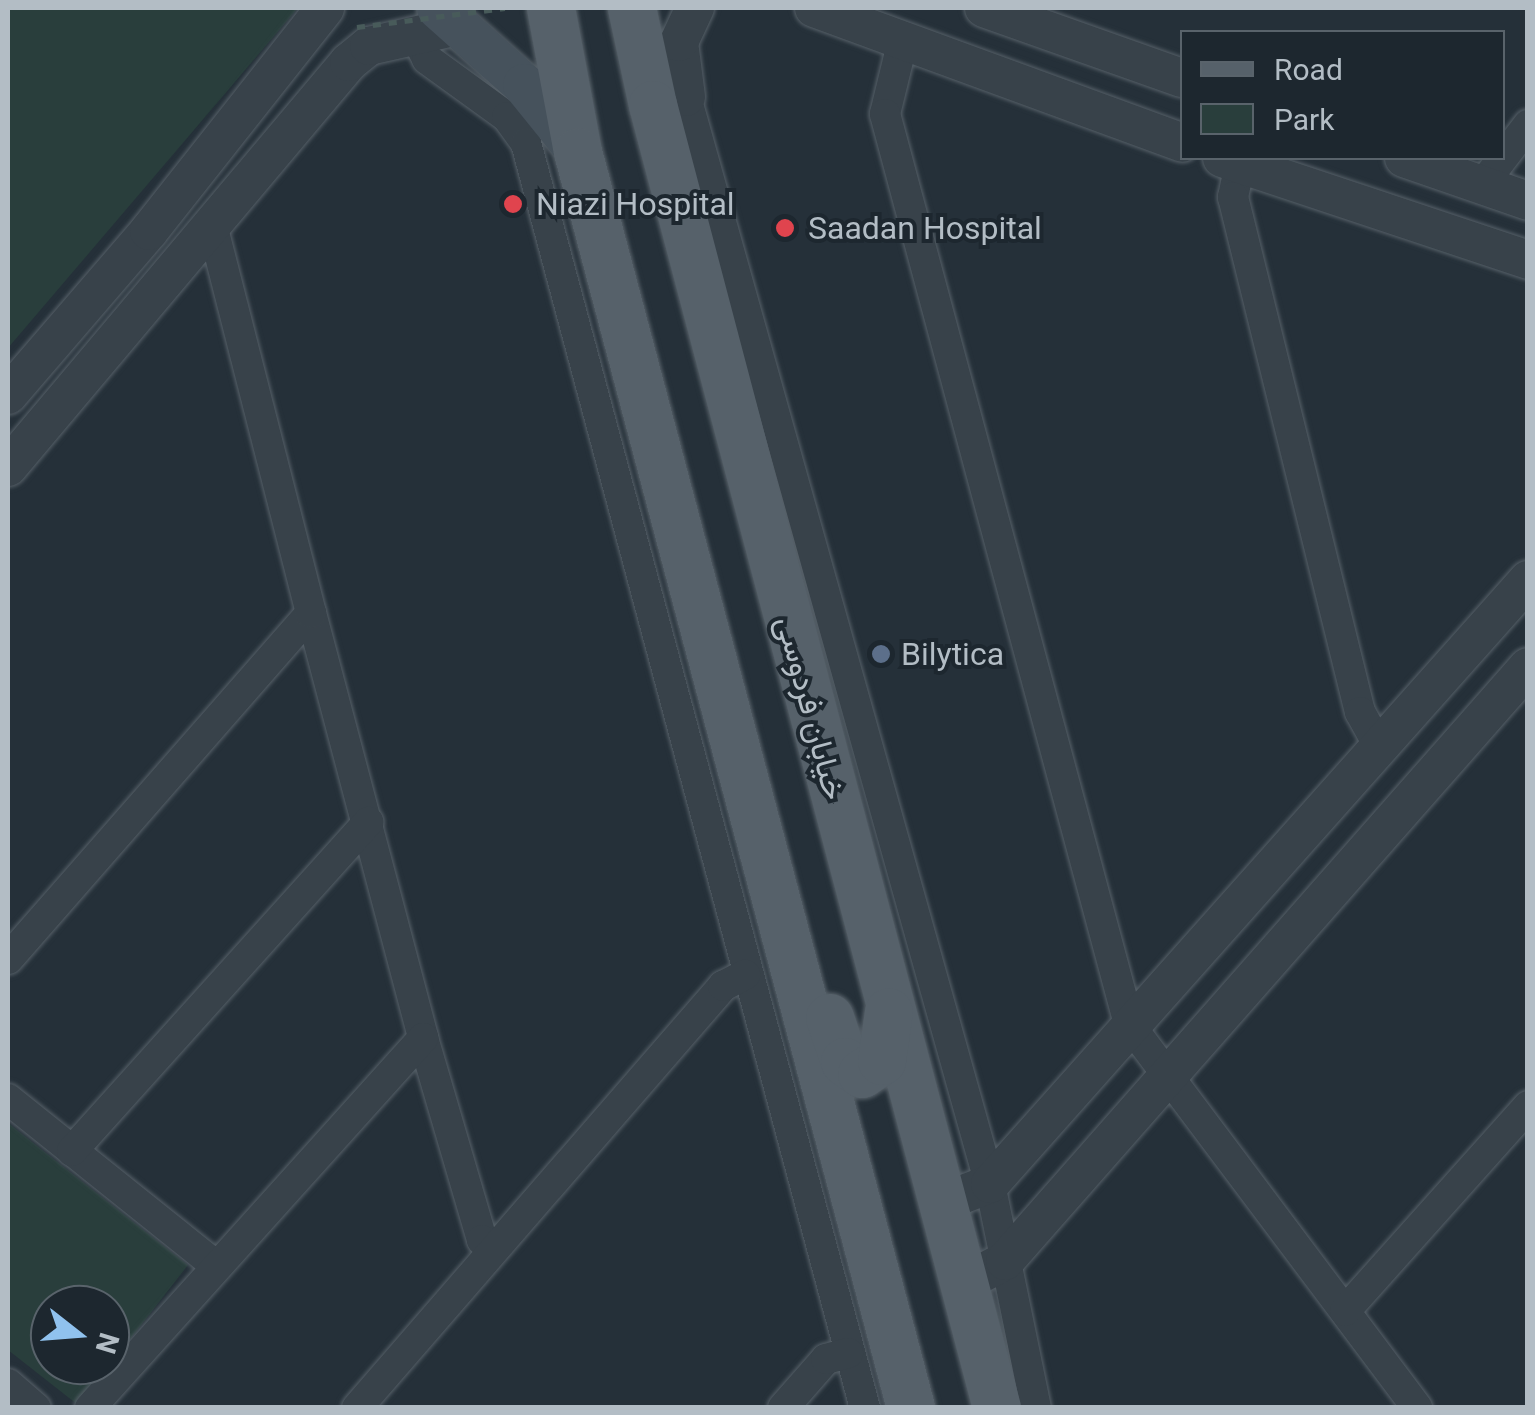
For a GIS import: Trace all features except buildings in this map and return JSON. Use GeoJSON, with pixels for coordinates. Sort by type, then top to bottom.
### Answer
{"type":"FeatureCollection","features":[{"type":"Feature","properties":{"kind":"main road"},"geometry":{"type":"LineString","coordinates":[[551,8],[578,152],[911,1408]]}},
{"type":"Feature","properties":{"kind":"main road","name":"خیابان فردوسی"},"geometry":{"type":"LineString","coordinates":[[632,8],[669,101],[890,1008],[943,1202],[985,1271],[997,1408]]}},
{"type":"Feature","properties":{"kind":"main road"},"geometry":{"type":"LineString","coordinates":[[437,23],[524,85],[578,152]]}},
{"type":"Feature","properties":{"kind":"main road"},"geometry":{"type":"LineString","coordinates":[[791,956],[815,975],[854,1071],[878,1069],[890,1008]]}},
{"type":"Feature","properties":{"kind":"street"},"geometry":{"type":"LineString","coordinates":[[8,395],[150,231],[325,8]]}},
{"type":"Feature","properties":{"kind":"street"},"geometry":{"type":"LineString","coordinates":[[695,8],[679,42],[669,101],[990,1184],[985,1271],[1036,1408]]}},
{"type":"Feature","properties":{"kind":"street"},"geometry":{"type":"LineString","coordinates":[[814,8],[1180,142]]}},
{"type":"Feature","properties":{"kind":"street"},"geometry":{"type":"LineString","coordinates":[[984,8],[1180,77]]}},
{"type":"Feature","properties":{"kind":"street"},"geometry":{"type":"LineString","coordinates":[[8,467],[213,228],[348,62],[369,46],[437,23]]}},
{"type":"Feature","properties":{"kind":"street"},"geometry":{"type":"LineString","coordinates":[[437,23],[427,58],[507,117],[526,143],[865,1408]]}},
{"type":"Feature","properties":{"kind":"street"},"geometry":{"type":"LineString","coordinates":[[902,40],[885,114],[1129,1024],[1171,1074],[1417,1408]]}},
{"type":"Feature","properties":{"kind":"street"},"geometry":{"type":"LineString","coordinates":[[1505,156],[1528,125]]}},
{"type":"Feature","properties":{"kind":"street"},"geometry":{"type":"LineString","coordinates":[[1410,160],[1528,202]]}},
{"type":"Feature","properties":{"kind":"street"},"geometry":{"type":"LineString","coordinates":[[1482,186],[1502,160]]}},
{"type":"Feature","properties":{"kind":"street"},"geometry":{"type":"LineString","coordinates":[[1378,745],[1360,712],[1233,197],[1231,161],[1528,260]]}},
{"type":"Feature","properties":{"kind":"street"},"geometry":{"type":"LineString","coordinates":[[213,228],[423,1038],[482,1240],[493,1250]]}},
{"type":"Feature","properties":{"kind":"street"},"geometry":{"type":"LineString","coordinates":[[943,1202],[990,1184],[1528,580]]}},
{"type":"Feature","properties":{"kind":"street"},"geometry":{"type":"LineString","coordinates":[[8,959],[310,614]]}},
{"type":"Feature","properties":{"kind":"street"},"geometry":{"type":"LineString","coordinates":[[985,1271],[1171,1074],[1528,667]]}},
{"type":"Feature","properties":{"kind":"street"},"geometry":{"type":"LineString","coordinates":[[72,1151],[368,822]]}},
{"type":"Feature","properties":{"kind":"street"},"geometry":{"type":"LineString","coordinates":[[357,1408],[723,986],[746,975]]}},
{"type":"Feature","properties":{"kind":"street"},"geometry":{"type":"LineString","coordinates":[[90,1408],[214,1264],[423,1038]]}},
{"type":"Feature","properties":{"kind":"street"},"geometry":{"type":"LineString","coordinates":[[8,1099],[214,1264]]}},
{"type":"Feature","properties":{"kind":"street"},"geometry":{"type":"LineString","coordinates":[[1345,1311],[1528,1106]]}},
{"type":"Feature","properties":{"kind":"street"},"geometry":{"type":"LineString","coordinates":[[784,1408],[826,1358],[848,1353]]}},
{"type":"Feature","properties":{"kind":"street"},"geometry":{"type":"LineString","coordinates":[[8,1384],[36,1408]]}},
{"type":"Feature","properties":{"kind":"path"},"geometry":{"type":"LineString","coordinates":[[357,27],[505,8]]}},
{"type":"Feature","properties":{"kind":"green space"},"geometry":{"type":"Polygon","coordinates":[[[8,8],[298,8],[8,348],[8,8]]]}},
{"type":"Feature","properties":{"kind":"green space"},"geometry":{"type":"Polygon","coordinates":[[[8,1123],[188,1265],[130,1339],[130,1285],[30,1285],[30,1367],[8,1350],[8,1123]]]}},
{"type":"Feature","properties":{"kind":"green space"},"geometry":{"type":"Polygon","coordinates":[[[53,1385],[94,1385],[78,1405],[53,1385]]]}},
{"type":"Feature","properties":{"kind":"place","name":"Niazi Hospital"},"geometry":{"type":"Point","coordinates":[513,204]}},
{"type":"Feature","properties":{"kind":"place","name":"Saadan Hospital"},"geometry":{"type":"Point","coordinates":[785,228]}},
{"type":"Feature","properties":{"kind":"place","name":"Bilytica"},"geometry":{"type":"Point","coordinates":[881,654]}}]}
